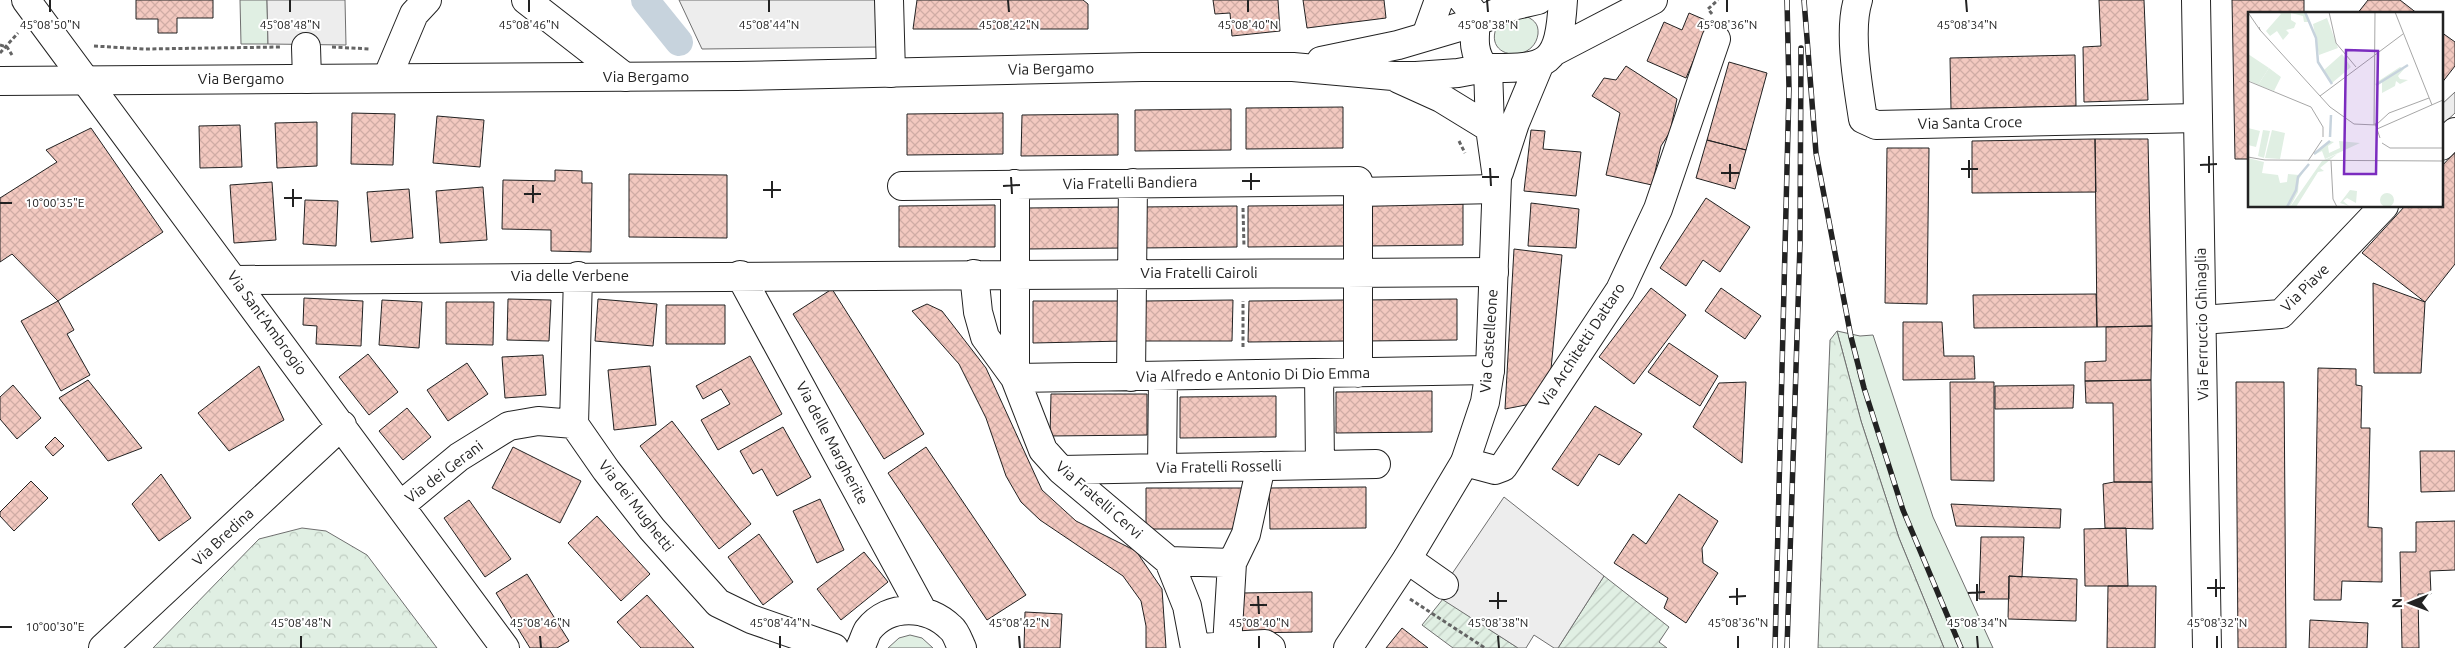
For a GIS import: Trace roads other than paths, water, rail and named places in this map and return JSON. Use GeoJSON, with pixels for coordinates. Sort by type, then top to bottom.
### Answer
{"type":"FeatureCollection","features":[{"type":"Feature","properties":{"kind":"street","name":"Via Sant'Ambrogio"},"geometry":{"type":"LineString","coordinates":[[26,0],[342,424],[506,648]]}},
{"type":"Feature","properties":{"kind":"street"},"geometry":{"type":"LineString","coordinates":[[387,78],[414,14],[428,0]]}},
{"type":"Feature","properties":{"kind":"street"},"geometry":{"type":"LineString","coordinates":[[526,0],[625,77]]}},
{"type":"Feature","properties":{"kind":"street"},"geometry":{"type":"LineString","coordinates":[[889,0],[892,73]]}},
{"type":"Feature","properties":{"kind":"street"},"geometry":{"type":"LineString","coordinates":[[1426,36],[1439,0]]}},
{"type":"Feature","properties":{"kind":"street","name":"Via Castelleone"},"geometry":{"type":"LineString","coordinates":[[1497,184],[1515,123],[1561,32],[1563,0]]}},
{"type":"Feature","properties":{"kind":"street"},"geometry":{"type":"LineString","coordinates":[[1550,54],[1554,36],[1533,1],[1500,10],[1473,14],[1474,45],[1479,61],[1487,68],[1515,68],[1550,54],[1653,0]]}},
{"type":"Feature","properties":{"kind":"street","name":"Via Santa Croce"},"geometry":{"type":"LineString","coordinates":[[1858,0],[1854,12],[1856,74],[1863,119],[1876,125],[2198,118]]}},
{"type":"Feature","properties":{"kind":"street","name":"Via Ferruccio Ghinaglia"},"geometry":{"type":"LineString","coordinates":[[2196,0],[2207,648]]}},
{"type":"Feature","properties":{"kind":"street","name":"Via Bergamo"},"geometry":{"type":"LineString","coordinates":[[1293,66],[1398,45],[1426,36],[1473,14]]}},
{"type":"Feature","properties":{"kind":"street","name":"Via Architetti Dattaro"},"geometry":{"type":"LineString","coordinates":[[1465,462],[1496,470],[1503,466],[1620,290],[1658,209],[1716,39]]}},
{"type":"Feature","properties":{"kind":"street"},"geometry":{"type":"LineString","coordinates":[[306,47],[306,79]]}},
{"type":"Feature","properties":{"kind":"street","name":"Via Bergamo"},"geometry":{"type":"LineString","coordinates":[[0,81],[625,77],[1293,66],[1393,76],[1458,73],[1487,68]]}},
{"type":"Feature","properties":{"kind":"street","name":"Via Castelleone"},"geometry":{"type":"LineString","coordinates":[[1348,648],[1407,559],[1465,462],[1485,402],[1490,370],[1497,184],[1490,128],[1487,68]]}},
{"type":"Feature","properties":{"kind":"street","name":"Via Bergamo"},"geometry":{"type":"LineString","coordinates":[[1393,76],[1441,98],[1490,128]]}},
{"type":"Feature","properties":{"kind":"street"},"geometry":{"type":"LineString","coordinates":[[2442,145],[2455,132]]}},
{"type":"Feature","properties":{"kind":"street"},"geometry":{"type":"LineString","coordinates":[[1131,377],[1133,183]]}},
{"type":"Feature","properties":{"kind":"street","name":"Via Fratelli Bandiera"},"geometry":{"type":"LineString","coordinates":[[902,186],[1133,183],[1358,186],[1497,184]]}},
{"type":"Feature","properties":{"kind":"street","name":"Via Fratelli Cervi"},"geometry":{"type":"LineString","coordinates":[[1015,184],[1015,378]]}},
{"type":"Feature","properties":{"kind":"street"},"geometry":{"type":"LineString","coordinates":[[1358,186],[1358,373]]}},
{"type":"Feature","properties":{"kind":"street","name":"Via Piave"},"geometry":{"type":"LineString","coordinates":[[2202,320],[2281,314],[2382,208]]}},
{"type":"Feature","properties":{"kind":"street","name":"Via Fratelli Cairoli"},"geometry":{"type":"LineString","coordinates":[[904,274],[1494,272]]}},
{"type":"Feature","properties":{"kind":"street","name":"Via delle Verbene"},"geometry":{"type":"LineString","coordinates":[[235,280],[904,274]]}},
{"type":"Feature","properties":{"kind":"street","name":"Via Fratelli Cervi"},"geometry":{"type":"LineString","coordinates":[[974,274],[978,312],[985,337],[1015,378],[1043,450],[1061,470],[1168,560],[1187,606],[1195,648]]}},
{"type":"Feature","properties":{"kind":"street","name":"Via delle Margherite"},"geometry":{"type":"LineString","coordinates":[[740,275],[923,612]]}},
{"type":"Feature","properties":{"kind":"street"},"geometry":{"type":"LineString","coordinates":[[574,424],[578,276]]}},
{"type":"Feature","properties":{"kind":"street","name":"Via Alfredo e Antonio Di Dio Emma"},"geometry":{"type":"LineString","coordinates":[[1015,378],[1490,370]]}},
{"type":"Feature","properties":{"kind":"street"},"geometry":{"type":"LineString","coordinates":[[1319,374],[1320,465]]}},
{"type":"Feature","properties":{"kind":"street"},"geometry":{"type":"LineString","coordinates":[[1162,468],[1163,377]]}},
{"type":"Feature","properties":{"kind":"street","name":"Via dei Gerani"},"geometry":{"type":"LineString","coordinates":[[401,505],[459,457],[509,426],[538,420],[574,424]]}},
{"type":"Feature","properties":{"kind":"street","name":"Via Bredina"},"geometry":{"type":"LineString","coordinates":[[103,648],[342,424]]}},
{"type":"Feature","properties":{"kind":"street","name":"Via dei Mughetti"},"geometry":{"type":"LineString","coordinates":[[574,424],[606,470],[652,529],[718,602],[750,619],[834,648]]}},
{"type":"Feature","properties":{"kind":"street","name":"Via Fratelli Rosselli"},"geometry":{"type":"LineString","coordinates":[[1061,470],[1376,464]]}},
{"type":"Feature","properties":{"kind":"street"},"geometry":{"type":"LineString","coordinates":[[1261,466],[1246,534],[1232,563],[1214,647],[1265,644],[1271,648]]}},
{"type":"Feature","properties":{"kind":"street"},"geometry":{"type":"LineString","coordinates":[[1407,559],[1444,585]]}},
{"type":"Feature","properties":{"kind":"street"},"geometry":{"type":"LineString","coordinates":[[1168,560],[1232,563]]}},
{"type":"Feature","properties":{"kind":"street"},"geometry":{"type":"LineString","coordinates":[[860,648],[868,630],[887,615],[905,610],[933,614],[952,629],[962,648]]}},
{"type":"Feature","properties":{"kind":"waterway"},"geometry":{"type":"LineString","coordinates":[[645,0],[679,42]]}},
{"type":"Feature","properties":{"kind":"railway"},"geometry":{"type":"LineString","coordinates":[[1775,648],[1789,89],[1787,0]]}},
{"type":"Feature","properties":{"kind":"railway"},"geometry":{"type":"LineString","coordinates":[[1804,0],[1816,153],[1851,337],[1864,388],[1903,510],[1961,648]]}},
{"type":"Feature","properties":{"kind":"railway"},"geometry":{"type":"LineString","coordinates":[[1787,648],[1800,244],[1801,48]]}}]}
